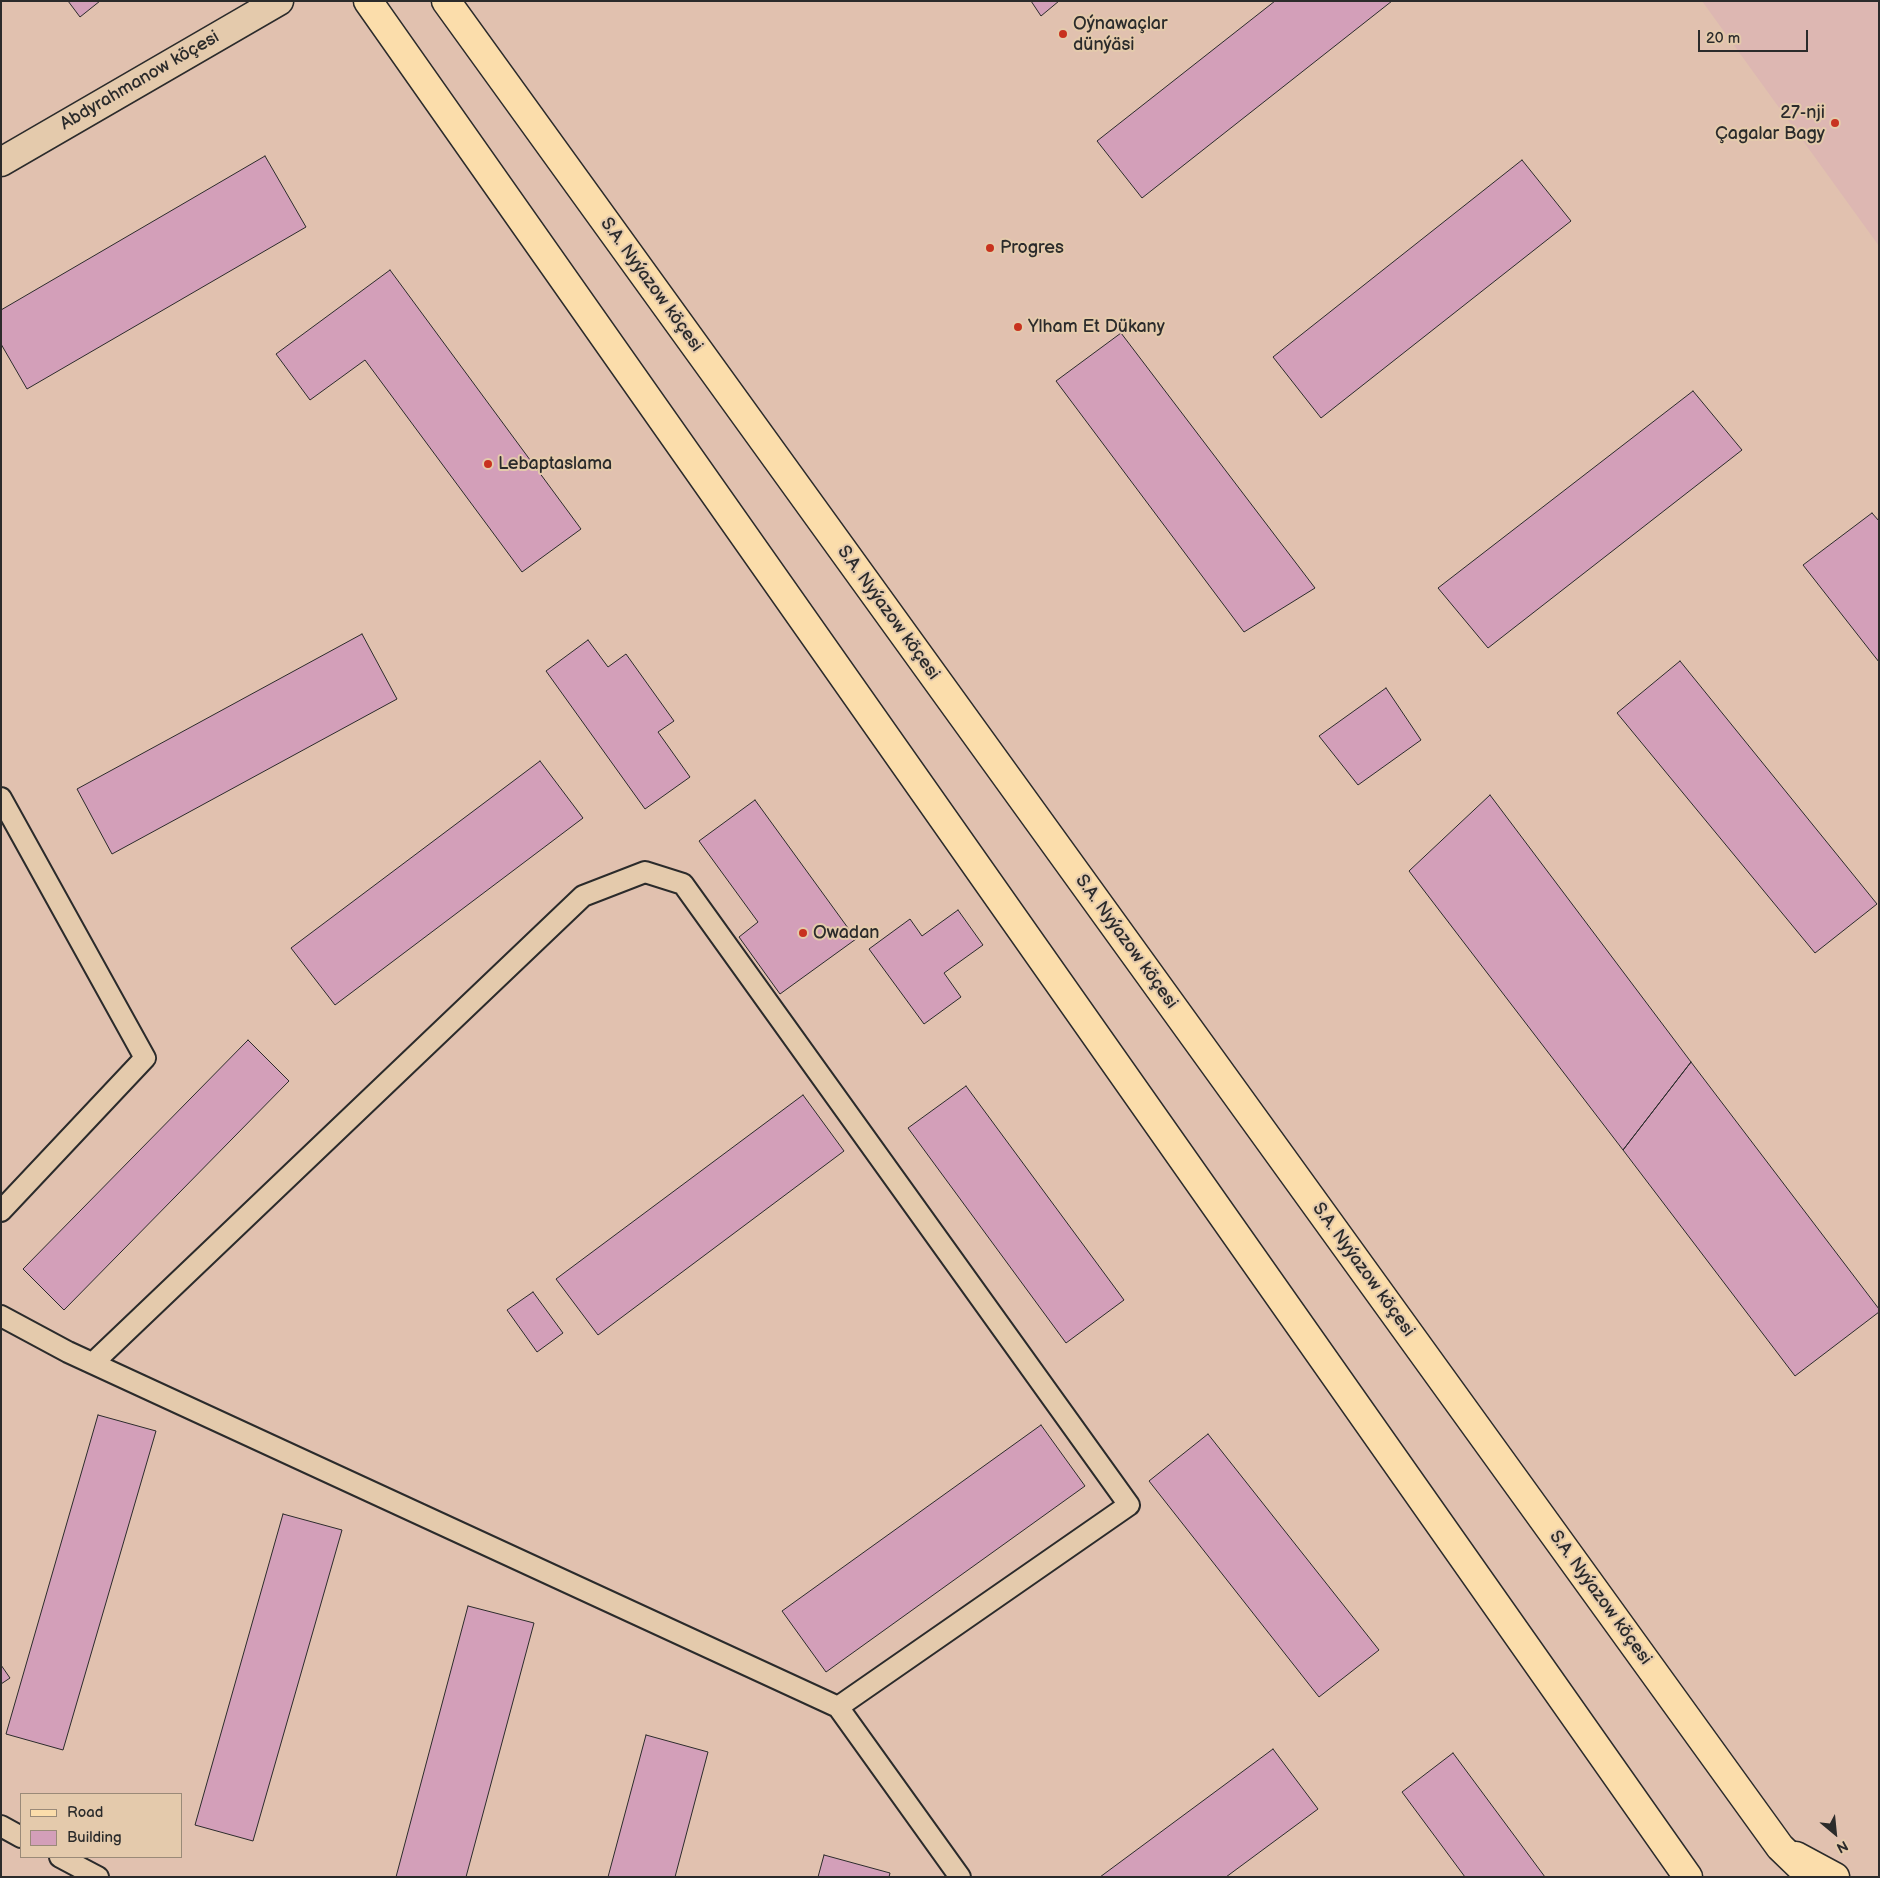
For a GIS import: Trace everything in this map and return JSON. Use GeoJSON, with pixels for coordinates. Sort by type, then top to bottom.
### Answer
{"type":"FeatureCollection","features":[{"type":"Feature","properties":{"kind":"main road"},"geometry":{"type":"LineString","coordinates":[[368,1],[1688,1877]]}},
{"type":"Feature","properties":{"kind":"main road","name":"S.A. Nyýazow köçesi"},"geometry":{"type":"LineString","coordinates":[[446,1],[1780,1847],[1811,1877]]}},
{"type":"Feature","properties":{"kind":"main road"},"geometry":{"type":"LineString","coordinates":[[1780,1847],[1835,1877]]}},
{"type":"Feature","properties":{"kind":"street","name":"Abdyrahmanow köçesi"},"geometry":{"type":"LineString","coordinates":[[1,162],[279,1]]}},
{"type":"Feature","properties":{"kind":"lane"},"geometry":{"type":"LineString","coordinates":[[1,798],[145,1058],[1,1211]]}},
{"type":"Feature","properties":{"kind":"lane"},"geometry":{"type":"LineString","coordinates":[[93,1363],[583,896],[645,872],[683,884],[1129,1505],[838,1707]]}},
{"type":"Feature","properties":{"kind":"lane"},"geometry":{"type":"LineString","coordinates":[[1,1316],[93,1363],[838,1707],[960,1877]]}},
{"type":"Feature","properties":{"kind":"lane"},"geometry":{"type":"LineString","coordinates":[[1,1826],[20,1836]]}},
{"type":"Feature","properties":{"kind":"lane"},"geometry":{"type":"LineString","coordinates":[[62,1858],[98,1877]]}},
{"type":"Feature","properties":{"kind":"shaded area","name":"27-nji Çagalar Bagy"},"geometry":{"type":"Polygon","coordinates":[[[1702,1],[1879,1],[1879,246],[1702,1]]]}},
{"type":"Feature","properties":{"kind":"building"},"geometry":{"type":"Polygon","coordinates":[[[68,1],[100,1],[80,17],[68,1]]]}},
{"type":"Feature","properties":{"kind":"building"},"geometry":{"type":"Polygon","coordinates":[[[1031,1],[1059,1],[1041,16],[1031,1]]]}},
{"type":"Feature","properties":{"kind":"building"},"geometry":{"type":"Polygon","coordinates":[[[1275,1],[1392,1],[1142,198],[1097,141],[1275,1]]]}},
{"type":"Feature","properties":{"kind":"building"},"geometry":{"type":"Polygon","coordinates":[[[265,156],[306,227],[27,389],[1,344],[1,310],[265,156]]]}},
{"type":"Feature","properties":{"kind":"building"},"geometry":{"type":"Polygon","coordinates":[[[1522,160],[1571,221],[1321,418],[1273,357],[1522,160]]]}},
{"type":"Feature","properties":{"kind":"building","name":"Lebaptaslama"},"geometry":{"type":"Polygon","coordinates":[[[390,270],[581,529],[522,572],[365,360],[310,400],[276,354],[390,270]]]}},
{"type":"Feature","properties":{"kind":"building"},"geometry":{"type":"Polygon","coordinates":[[[1121,333],[1315,588],[1244,632],[1056,381],[1121,333]]]}},
{"type":"Feature","properties":{"kind":"building"},"geometry":{"type":"Polygon","coordinates":[[[1693,391],[1742,450],[1488,648],[1438,588],[1693,391]]]}},
{"type":"Feature","properties":{"kind":"building"},"geometry":{"type":"Polygon","coordinates":[[[1872,513],[1879,521],[1879,662],[1803,565],[1872,513]]]}},
{"type":"Feature","properties":{"kind":"building"},"geometry":{"type":"Polygon","coordinates":[[[362,634],[397,699],[112,854],[77,789],[362,634]]]}},
{"type":"Feature","properties":{"kind":"building"},"geometry":{"type":"Polygon","coordinates":[[[588,640],[608,667],[626,654],[674,721],[658,732],[690,777],[645,809],[546,671],[588,640]]]}},
{"type":"Feature","properties":{"kind":"building"},"geometry":{"type":"Polygon","coordinates":[[[1680,661],[1877,904],[1815,953],[1617,713],[1680,661]]]}},
{"type":"Feature","properties":{"kind":"building"},"geometry":{"type":"Polygon","coordinates":[[[1386,688],[1421,740],[1358,785],[1319,736],[1386,688]]]}},
{"type":"Feature","properties":{"kind":"building"},"geometry":{"type":"Polygon","coordinates":[[[540,761],[583,818],[335,1005],[291,948],[540,761]]]}},
{"type":"Feature","properties":{"kind":"building"},"geometry":{"type":"Polygon","coordinates":[[[1490,795],[1691,1062],[1623,1150],[1409,871],[1490,795]]]}},
{"type":"Feature","properties":{"kind":"building"},"geometry":{"type":"Polygon","coordinates":[[[755,800],[856,939],[780,994],[739,937],[758,922],[699,841],[755,800]]]}},
{"type":"Feature","properties":{"kind":"building"},"geometry":{"type":"Polygon","coordinates":[[[958,910],[983,945],[944,973],[961,997],[924,1024],[869,949],[910,919],[922,936],[958,910]]]}},
{"type":"Feature","properties":{"kind":"building"},"geometry":{"type":"Polygon","coordinates":[[[248,1040],[289,1081],[64,1310],[23,1269],[248,1040]]]}},
{"type":"Feature","properties":{"kind":"building"},"geometry":{"type":"Polygon","coordinates":[[[1691,1062],[1879,1309],[1879,1312],[1795,1376],[1623,1150],[1691,1062]]]}},
{"type":"Feature","properties":{"kind":"building"},"geometry":{"type":"Polygon","coordinates":[[[966,1086],[1124,1300],[1066,1343],[908,1128],[966,1086]]]}},
{"type":"Feature","properties":{"kind":"building"},"geometry":{"type":"Polygon","coordinates":[[[803,1095],[844,1151],[598,1335],[556,1279],[803,1095]]]}},
{"type":"Feature","properties":{"kind":"building"},"geometry":{"type":"Polygon","coordinates":[[[533,1292],[563,1333],[537,1352],[507,1310],[533,1292]]]}},
{"type":"Feature","properties":{"kind":"building"},"geometry":{"type":"Polygon","coordinates":[[[98,1415],[156,1431],[63,1750],[6,1734],[98,1415]]]}},
{"type":"Feature","properties":{"kind":"building"},"geometry":{"type":"Polygon","coordinates":[[[1041,1425],[1085,1486],[826,1672],[782,1611],[1041,1425]]]}},
{"type":"Feature","properties":{"kind":"building"},"geometry":{"type":"Polygon","coordinates":[[[1208,1434],[1379,1650],[1319,1697],[1149,1481],[1208,1434]]]}},
{"type":"Feature","properties":{"kind":"building"},"geometry":{"type":"Polygon","coordinates":[[[283,1514],[342,1530],[253,1841],[195,1825],[283,1514]]]}},
{"type":"Feature","properties":{"kind":"building"},"geometry":{"type":"Polygon","coordinates":[[[468,1606],[534,1623],[466,1877],[396,1877],[468,1606]]]}},
{"type":"Feature","properties":{"kind":"building"},"geometry":{"type":"Polygon","coordinates":[[[1,1665],[10,1678],[1,1684],[1,1665]]]}},
{"type":"Feature","properties":{"kind":"building"},"geometry":{"type":"Polygon","coordinates":[[[646,1735],[708,1752],[675,1877],[608,1877],[646,1735]]]}},
{"type":"Feature","properties":{"kind":"building"},"geometry":{"type":"Polygon","coordinates":[[[1273,1749],[1318,1809],[1226,1877],[1100,1877],[1273,1749]]]}},
{"type":"Feature","properties":{"kind":"building"},"geometry":{"type":"Polygon","coordinates":[[[1453,1753],[1545,1877],[1465,1877],[1402,1792],[1453,1753]]]}},
{"type":"Feature","properties":{"kind":"building"},"geometry":{"type":"Polygon","coordinates":[[[824,1855],[890,1873],[889,1877],[818,1877],[824,1855]]]}},
{"type":"Feature","properties":{"kind":"place","name":"Oýnawaçlar dünýäsi"},"geometry":{"type":"Point","coordinates":[1063,34]}},
{"type":"Feature","properties":{"kind":"place","name":"27-nji Çagalar Bagy"},"geometry":{"type":"Point","coordinates":[1835,123]}},
{"type":"Feature","properties":{"kind":"place","name":"Progres"},"geometry":{"type":"Point","coordinates":[990,248]}},
{"type":"Feature","properties":{"kind":"place","name":"Ylham Et Dükany"},"geometry":{"type":"Point","coordinates":[1018,327]}},
{"type":"Feature","properties":{"kind":"place","name":"Lebaptaslama"},"geometry":{"type":"Point","coordinates":[488,464]}},
{"type":"Feature","properties":{"kind":"place","name":"Owadan"},"geometry":{"type":"Point","coordinates":[803,933]}}]}
